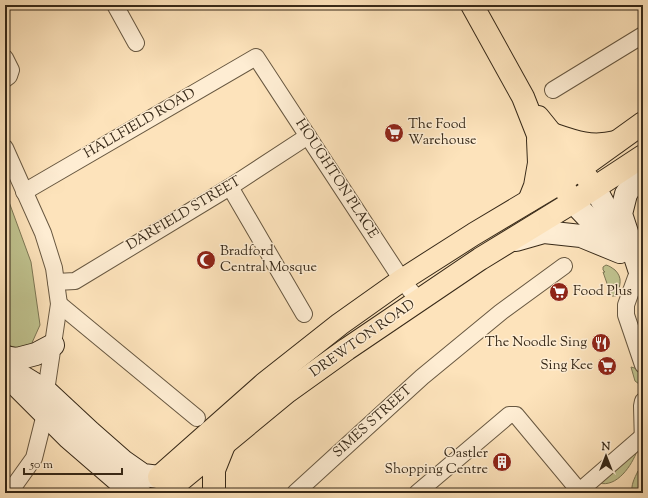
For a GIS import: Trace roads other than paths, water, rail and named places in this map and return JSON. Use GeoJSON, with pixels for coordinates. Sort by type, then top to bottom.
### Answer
{"type":"FeatureCollection","features":[{"type":"Feature","properties":{"kind":"main road"},"geometry":{"type":"LineString","coordinates":[[472,5],[545,134],[560,182],[573,202],[620,252],[641,271]]}},
{"type":"Feature","properties":{"kind":"main road","name":"DREWTON ROAD"},"geometry":{"type":"LineString","coordinates":[[169,489],[264,384],[340,324],[402,280],[560,182],[643,123]]}},
{"type":"Feature","properties":{"kind":"main road"},"geometry":{"type":"LineString","coordinates":[[545,134],[572,142],[601,146],[616,142]]}},
{"type":"Feature","properties":{"kind":"main road"},"geometry":{"type":"LineString","coordinates":[[545,134],[579,168],[595,188],[641,271]]}},
{"type":"Feature","properties":{"kind":"main road"},"geometry":{"type":"LineString","coordinates":[[529,201],[534,186],[545,134]]}},
{"type":"Feature","properties":{"kind":"main road","name":"DREWTON ROAD"},"geometry":{"type":"LineString","coordinates":[[169,489],[287,392],[418,300],[643,156]]}},
{"type":"Feature","properties":{"kind":"main road"},"geometry":{"type":"LineString","coordinates":[[641,271],[621,214],[626,194],[643,168]]}},
{"type":"Feature","properties":{"kind":"main road"},"geometry":{"type":"LineString","coordinates":[[508,242],[544,232],[581,236],[620,252]]}},
{"type":"Feature","properties":{"kind":"main road"},"geometry":{"type":"LineString","coordinates":[[5,357],[18,360],[36,354],[53,345]]}},
{"type":"Feature","properties":{"kind":"main road"},"geometry":{"type":"LineString","coordinates":[[5,366],[46,391],[123,461],[142,475],[169,489]]}},
{"type":"Feature","properties":{"kind":"main road"},"geometry":{"type":"LineString","coordinates":[[5,373],[69,438],[128,489],[140,493]]}},
{"type":"Feature","properties":{"kind":"main road"},"geometry":{"type":"LineString","coordinates":[[214,493],[214,470],[225,442]]}},
{"type":"Feature","properties":{"kind":"street"},"geometry":{"type":"LineString","coordinates":[[115,5],[136,43]]}},
{"type":"Feature","properties":{"kind":"street"},"geometry":{"type":"LineString","coordinates":[[553,90],[573,86],[643,35]]}},
{"type":"Feature","properties":{"kind":"street","name":"HOUGHTON PLACE"},"geometry":{"type":"LineString","coordinates":[[256,57],[402,280],[418,300]]}},
{"type":"Feature","properties":{"kind":"street","name":"HALLFIELD ROAD"},"geometry":{"type":"LineString","coordinates":[[24,192],[256,57]]}},
{"type":"Feature","properties":{"kind":"street"},"geometry":{"type":"LineString","coordinates":[[5,58],[11,70],[10,76],[5,79]]}},
{"type":"Feature","properties":{"kind":"street","name":"DARFIELD STREET"},"geometry":{"type":"LineString","coordinates":[[56,282],[75,281],[230,187],[308,136]]}},
{"type":"Feature","properties":{"kind":"street"},"geometry":{"type":"LineString","coordinates":[[5,148],[42,233],[54,268],[59,304],[46,391],[45,414],[34,458],[8,492]]}},
{"type":"Feature","properties":{"kind":"street"},"geometry":{"type":"LineString","coordinates":[[230,187],[304,314]]}},
{"type":"Feature","properties":{"kind":"street","name":"SIMES STREET"},"geometry":{"type":"LineString","coordinates":[[295,493],[422,377],[501,312],[564,266]]}},
{"type":"Feature","properties":{"kind":"street"},"geometry":{"type":"LineString","coordinates":[[641,271],[626,305],[626,315],[643,365]]}},
{"type":"Feature","properties":{"kind":"street"},"geometry":{"type":"LineString","coordinates":[[59,304],[197,418]]}},
{"type":"Feature","properties":{"kind":"street"},"geometry":{"type":"LineString","coordinates":[[643,401],[643,449]]}},
{"type":"Feature","properties":{"kind":"street"},"geometry":{"type":"LineString","coordinates":[[417,493],[509,415],[516,415],[581,491],[643,436]]}},
{"type":"Feature","properties":{"kind":"place","name":"The Food Warehouse"},"geometry":{"type":"Point","coordinates":[394,133]}},
{"type":"Feature","properties":{"kind":"place","name":"Bradford Central Mosque"},"geometry":{"type":"Point","coordinates":[206,260]}},
{"type":"Feature","properties":{"kind":"place","name":"Food Plus"},"geometry":{"type":"Point","coordinates":[559,292]}},
{"type":"Feature","properties":{"kind":"place","name":"The Noodle Sing"},"geometry":{"type":"Point","coordinates":[601,343]}},
{"type":"Feature","properties":{"kind":"place","name":"Sing Kee"},"geometry":{"type":"Point","coordinates":[607,366]}},
{"type":"Feature","properties":{"kind":"place","name":"Oastler Shopping Centre"},"geometry":{"type":"Point","coordinates":[502,462]}}]}
